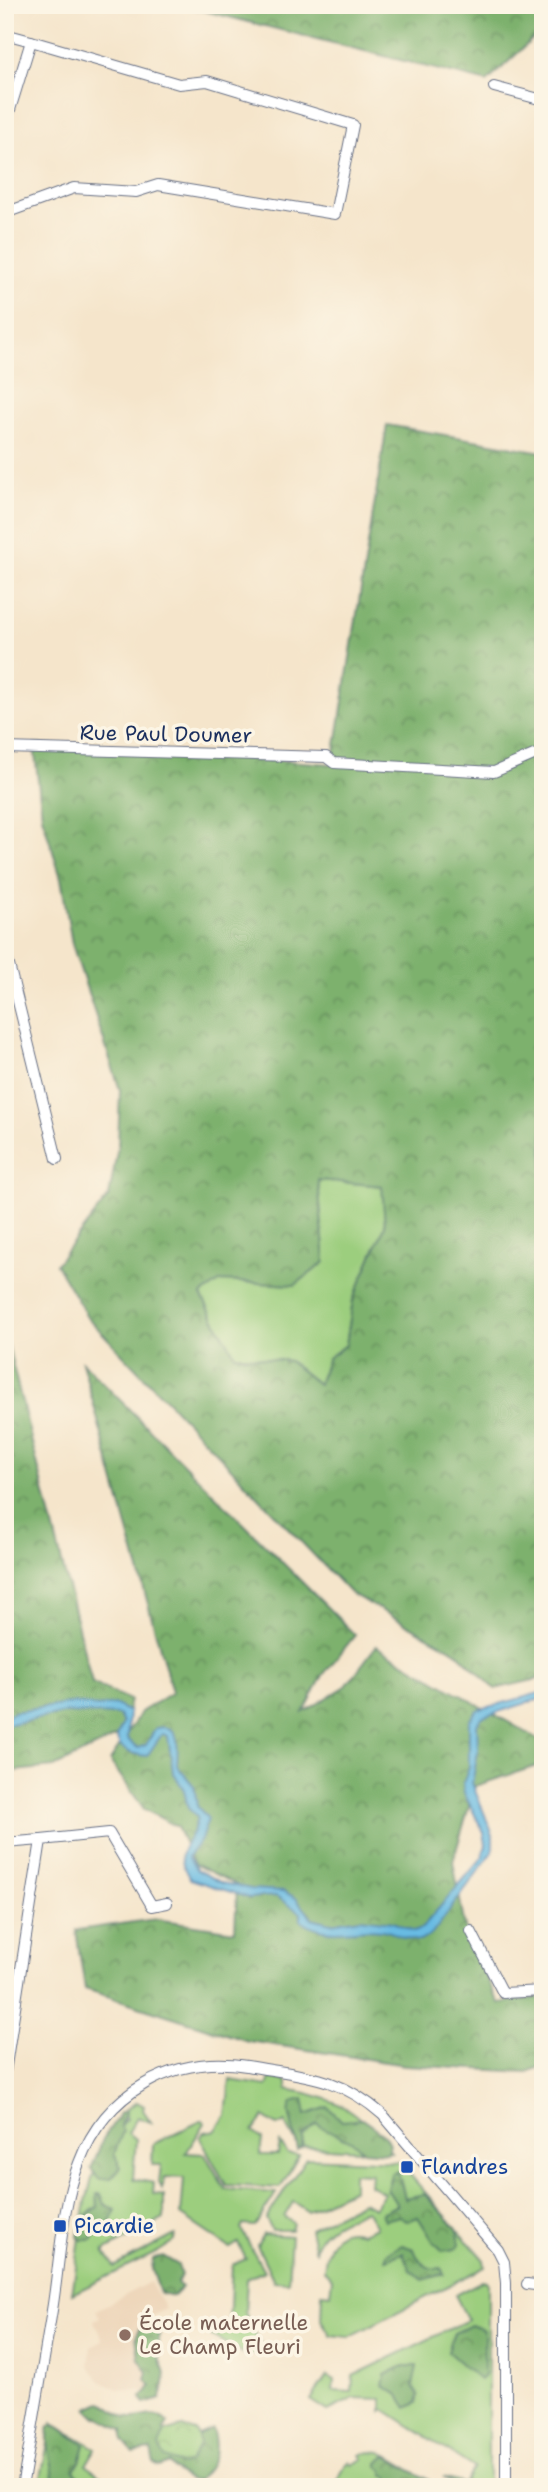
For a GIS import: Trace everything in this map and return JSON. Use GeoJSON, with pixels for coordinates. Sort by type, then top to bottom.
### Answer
{"type":"FeatureCollection","features":[{"type":"Feature","properties":{"kind":"street"},"geometry":{"type":"LineString","coordinates":[[5,34],[179,84],[207,81],[353,125],[335,214],[158,185],[136,192],[74,188],[5,213]]}},
{"type":"Feature","properties":{"kind":"street"},"geometry":{"type":"LineString","coordinates":[[5,127],[30,41]]}},
{"type":"Feature","properties":{"kind":"street"},"geometry":{"type":"LineString","coordinates":[[494,87],[543,100]]}},
{"type":"Feature","properties":{"kind":"street","name":"Rue Paul Doumer"},"geometry":{"type":"LineString","coordinates":[[5,748],[326,757],[334,763],[494,772],[543,751]]}},
{"type":"Feature","properties":{"kind":"street"},"geometry":{"type":"LineString","coordinates":[[5,949],[57,1159]]}},
{"type":"Feature","properties":{"kind":"street"},"geometry":{"type":"LineString","coordinates":[[5,1843],[109,1833],[152,1906],[167,1903]]}},
{"type":"Feature","properties":{"kind":"street"},"geometry":{"type":"LineString","coordinates":[[5,2071],[41,1840]]}},
{"type":"Feature","properties":{"kind":"street"},"geometry":{"type":"LineString","coordinates":[[471,1931],[503,1993],[543,1991]]}},
{"type":"Feature","properties":{"kind":"street"},"geometry":{"type":"LineString","coordinates":[[22,2487],[72,2189],[89,2140],[102,2119],[137,2087],[185,2066],[214,2064],[329,2080],[362,2096],[383,2115],[498,2250],[504,2262],[506,2283],[506,2487]]}},
{"type":"Feature","properties":{"kind":"street"},"geometry":{"type":"LineString","coordinates":[[527,2284],[543,2286]]}},
{"type":"Feature","properties":{"kind":"shaded area","name":"École maternelle Le Champ Fleuri"},"geometry":{"type":"Polygon","coordinates":[[[150,2282],[165,2309],[143,2321],[149,2331],[152,2384],[144,2391],[118,2389],[104,2383],[89,2367],[91,2346],[103,2340],[94,2321],[100,2318],[96,2310],[150,2282]]]}},
{"type":"Feature","properties":{"kind":"green space"},"geometry":{"type":"Polygon","coordinates":[[[181,5],[543,5],[543,29],[487,82],[181,5]]]}},
{"type":"Feature","properties":{"kind":"green space"},"geometry":{"type":"Polygon","coordinates":[[[387,425],[543,452],[543,1678],[495,1689],[457,1652],[350,1593],[88,1318],[56,1264],[109,1196],[118,1146],[120,1090],[72,944],[61,878],[42,816],[34,745],[333,764],[387,425]],[[318,1180],[325,1262],[295,1285],[221,1281],[201,1295],[235,1355],[289,1361],[318,1384],[328,1358],[346,1345],[353,1300],[385,1226],[382,1186],[318,1180]]]}},
{"type":"Feature","properties":{"kind":"green space"},"geometry":{"type":"Polygon","coordinates":[[[318,1180],[383,1186],[385,1226],[353,1300],[346,1345],[328,1358],[318,1384],[289,1361],[235,1355],[200,1295],[221,1281],[295,1285],[325,1262],[318,1180]]]}},
{"type":"Feature","properties":{"kind":"green space"},"geometry":{"type":"Polygon","coordinates":[[[5,1334],[92,1683],[130,1700],[122,1734],[54,1767],[5,1772],[5,1334]]]}},
{"type":"Feature","properties":{"kind":"green space"},"geometry":{"type":"Polygon","coordinates":[[[82,1362],[355,1635],[323,1675],[304,1712],[346,1686],[376,1646],[543,1742],[543,1764],[475,1786],[453,1861],[467,1939],[499,2003],[543,1997],[543,2066],[527,2072],[405,2065],[248,2041],[85,1989],[76,1930],[156,1919],[235,1931],[237,1885],[194,1864],[177,1827],[144,1809],[110,1761],[141,1712],[172,1692],[82,1362]]]}},
{"type":"Feature","properties":{"kind":"green space"},"geometry":{"type":"Polygon","coordinates":[[[270,2078],[287,2081],[287,2089],[322,2097],[346,2108],[368,2126],[391,2152],[298,2146],[285,2122],[277,2126],[264,2117],[253,2132],[262,2139],[260,2155],[278,2155],[280,2143],[288,2154],[299,2155],[280,2188],[226,2185],[200,2138],[204,2132],[216,2130],[226,2115],[230,2080],[267,2086],[270,2078]]]}},
{"type":"Feature","properties":{"kind":"green space"},"geometry":{"type":"Polygon","coordinates":[[[303,2099],[306,2115],[328,2107],[342,2121],[362,2119],[386,2136],[390,2144],[388,2153],[363,2151],[352,2142],[317,2124],[303,2136],[302,2147],[298,2150],[289,2112],[292,2102],[303,2099]]]}},
{"type":"Feature","properties":{"kind":"green space"},"geometry":{"type":"Polygon","coordinates":[[[137,2102],[144,2106],[143,2110],[151,2122],[137,2117],[128,2133],[136,2139],[133,2179],[154,2183],[153,2194],[164,2196],[164,2219],[104,2251],[114,2267],[175,2235],[175,2241],[72,2294],[92,2178],[111,2137],[126,2119],[125,2110],[137,2102]]]}},
{"type":"Feature","properties":{"kind":"green space"},"geometry":{"type":"Polygon","coordinates":[[[121,2112],[126,2112],[120,2125],[123,2131],[114,2154],[121,2167],[111,2178],[99,2179],[91,2169],[103,2139],[121,2112]]]}},
{"type":"Feature","properties":{"kind":"green space"},"geometry":{"type":"Polygon","coordinates":[[[203,2120],[205,2123],[186,2153],[205,2154],[225,2189],[276,2193],[255,2226],[243,2225],[241,2229],[264,2271],[247,2279],[245,2313],[262,2347],[258,2354],[242,2353],[207,2333],[206,2325],[229,2326],[232,2265],[246,2259],[238,2243],[230,2248],[181,2215],[184,2178],[165,2177],[162,2189],[159,2182],[161,2165],[152,2165],[153,2144],[203,2120]]]}},
{"type":"Feature","properties":{"kind":"green space"},"geometry":{"type":"Polygon","coordinates":[[[306,2158],[399,2162],[484,2260],[485,2267],[349,2337],[331,2335],[321,2320],[322,2293],[330,2294],[332,2279],[324,2270],[327,2253],[338,2235],[352,2231],[362,2233],[376,2227],[366,2210],[327,2230],[317,2243],[315,2252],[310,2229],[363,2202],[374,2208],[384,2193],[370,2185],[371,2174],[353,2173],[353,2189],[307,2211],[293,2202],[284,2217],[293,2223],[291,2230],[272,2230],[266,2219],[306,2158]]]}},
{"type":"Feature","properties":{"kind":"green space"},"geometry":{"type":"Polygon","coordinates":[[[398,2171],[405,2198],[424,2194],[457,2228],[460,2244],[455,2249],[443,2251],[433,2241],[418,2217],[408,2221],[400,2216],[384,2220],[381,2213],[397,2205],[387,2189],[391,2174],[398,2171]]]}},
{"type":"Feature","properties":{"kind":"green space"},"geometry":{"type":"Polygon","coordinates":[[[97,2194],[101,2194],[105,2204],[116,2210],[106,2230],[97,2232],[92,2240],[82,2240],[78,2237],[80,2228],[84,2219],[98,2207],[97,2194]]]}},
{"type":"Feature","properties":{"kind":"green space"},"geometry":{"type":"Polygon","coordinates":[[[263,2234],[291,2236],[288,2282],[274,2281],[257,2245],[263,2234]]]}},
{"type":"Feature","properties":{"kind":"green space"},"geometry":{"type":"Polygon","coordinates":[[[402,2245],[414,2249],[424,2264],[441,2268],[444,2274],[423,2280],[410,2270],[403,2253],[386,2259],[386,2254],[402,2245]]]}},
{"type":"Feature","properties":{"kind":"green space"},"geometry":{"type":"Polygon","coordinates":[[[163,2256],[178,2265],[181,2275],[177,2283],[182,2287],[173,2296],[160,2293],[152,2269],[153,2259],[163,2256]]]}},
{"type":"Feature","properties":{"kind":"green space"},"geometry":{"type":"Polygon","coordinates":[[[482,2281],[488,2282],[488,2487],[459,2487],[443,2477],[464,2483],[474,2468],[384,2409],[382,2411],[382,2399],[354,2398],[328,2411],[311,2400],[327,2376],[334,2380],[333,2391],[352,2392],[353,2376],[468,2320],[455,2295],[482,2281]]]}},
{"type":"Feature","properties":{"kind":"green space"},"geometry":{"type":"Polygon","coordinates":[[[471,2325],[484,2330],[484,2376],[480,2380],[448,2352],[454,2333],[471,2325]]]}},
{"type":"Feature","properties":{"kind":"green space"},"geometry":{"type":"Polygon","coordinates":[[[151,2326],[160,2336],[157,2350],[165,2377],[161,2399],[145,2404],[141,2397],[152,2386],[146,2380],[148,2372],[139,2359],[136,2336],[141,2328],[151,2326]]]}},
{"type":"Feature","properties":{"kind":"green space"},"geometry":{"type":"Polygon","coordinates":[[[403,2366],[417,2366],[413,2386],[419,2395],[417,2403],[407,2408],[398,2394],[383,2386],[385,2375],[403,2366]]]}},
{"type":"Feature","properties":{"kind":"green space"},"geometry":{"type":"Polygon","coordinates":[[[101,2402],[126,2417],[159,2416],[168,2423],[164,2430],[165,2442],[196,2436],[212,2429],[215,2451],[208,2469],[194,2481],[182,2475],[169,2463],[160,2467],[154,2464],[151,2450],[133,2453],[123,2441],[123,2430],[97,2417],[88,2408],[101,2402]]]}},
{"type":"Feature","properties":{"kind":"green space"},"geometry":{"type":"Polygon","coordinates":[[[52,2423],[96,2448],[86,2465],[117,2487],[39,2487],[52,2423]]]}},
{"type":"Feature","properties":{"kind":"green space"},"geometry":{"type":"Polygon","coordinates":[[[49,2426],[57,2426],[85,2445],[80,2462],[74,2469],[84,2487],[54,2487],[48,2442],[49,2426]]]}},
{"type":"Feature","properties":{"kind":"green space"},"geometry":{"type":"Polygon","coordinates":[[[182,2427],[196,2431],[200,2444],[190,2461],[183,2465],[165,2458],[159,2446],[165,2432],[182,2427]]]}},
{"type":"Feature","properties":{"kind":"green space"},"geometry":{"type":"Polygon","coordinates":[[[369,2451],[381,2452],[408,2468],[405,2473],[438,2487],[337,2487],[344,2466],[350,2461],[352,2465],[364,2459],[361,2455],[369,2451]]]}},
{"type":"Feature","properties":{"kind":"green space"},"geometry":{"type":"Polygon","coordinates":[[[387,2456],[439,2487],[392,2487],[388,2476],[384,2476],[378,2467],[378,2463],[387,2456]]]}},
{"type":"Feature","properties":{"kind":"water"},"geometry":{"type":"Polygon","coordinates":[[[543,1692],[543,1698],[482,1717],[477,1724],[478,1751],[472,1783],[493,1835],[493,1851],[432,1934],[420,1941],[382,1930],[321,1929],[301,1920],[301,1913],[276,1896],[249,1898],[190,1879],[184,1868],[182,1852],[195,1827],[197,1817],[188,1808],[184,1790],[173,1772],[168,1736],[162,1734],[147,1756],[126,1751],[119,1744],[117,1739],[123,1723],[119,1715],[67,1713],[5,1725],[5,1716],[14,1712],[75,1703],[97,1707],[114,1704],[129,1712],[127,1739],[138,1748],[146,1745],[156,1728],[171,1729],[177,1738],[177,1766],[194,1786],[197,1806],[208,1819],[201,1839],[188,1857],[197,1870],[222,1883],[251,1889],[283,1891],[296,1898],[312,1918],[331,1923],[360,1918],[393,1922],[414,1931],[422,1928],[482,1858],[486,1845],[484,1833],[464,1793],[463,1783],[469,1768],[469,1721],[477,1710],[543,1692]]]}},
{"type":"Feature","properties":{"kind":"place","name":"Flandres"},"geometry":{"type":"Point","coordinates":[407,2167]}},
{"type":"Feature","properties":{"kind":"place","name":"Picardie"},"geometry":{"type":"Point","coordinates":[60,2226]}},
{"type":"Feature","properties":{"kind":"place","name":"École maternelle Le Champ Fleuri"},"geometry":{"type":"Point","coordinates":[125,2335]}}]}
